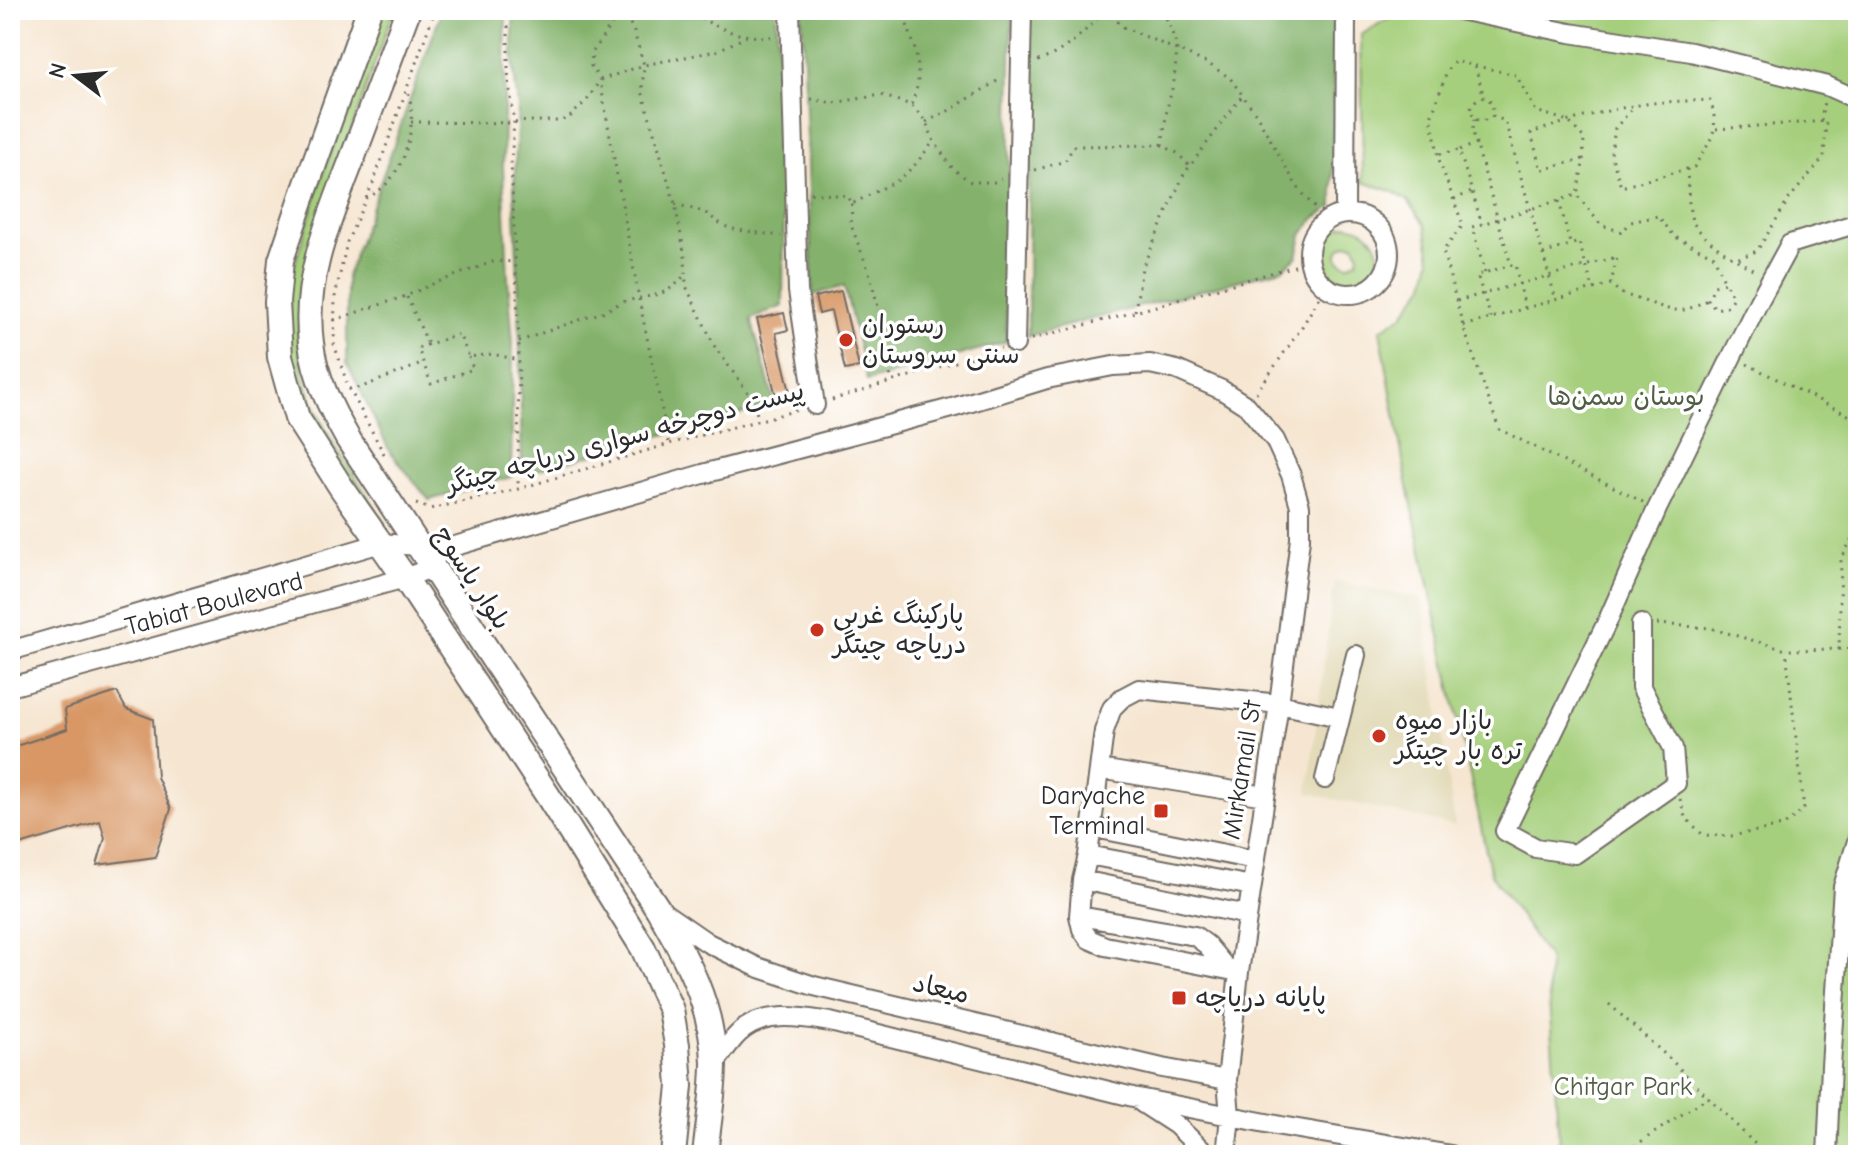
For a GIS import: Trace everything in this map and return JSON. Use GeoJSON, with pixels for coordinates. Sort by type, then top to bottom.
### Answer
{"type":"FeatureCollection","features":[{"type":"Feature","properties":{"kind":"main road"},"geometry":{"type":"LineString","coordinates":[[369,10],[281,260],[277,302],[280,357],[297,418],[548,796],[643,948],[671,1010],[677,1045],[680,1086],[673,1155]]}},
{"type":"Feature","properties":{"kind":"main road","name":"بلوار یاسوج"},"geometry":{"type":"LineString","coordinates":[[408,10],[324,235],[309,314],[311,344],[323,389],[348,439],[429,555],[686,957],[703,999],[714,1065],[705,1155]]}},
{"type":"Feature","properties":{"kind":"street"},"geometry":{"type":"LineString","coordinates":[[790,10],[798,291],[815,405]]}},
{"type":"Feature","properties":{"kind":"street"},"geometry":{"type":"LineString","coordinates":[[1015,344],[1022,10]]}},
{"type":"Feature","properties":{"kind":"street"},"geometry":{"type":"LineString","coordinates":[[1338,215],[1346,10]]}},
{"type":"Feature","properties":{"kind":"street"},"geometry":{"type":"LineString","coordinates":[[1459,10],[1570,33],[1691,52],[1827,86],[1858,100]]}},
{"type":"Feature","properties":{"kind":"street"},"geometry":{"type":"LineString","coordinates":[[1357,214],[1370,219],[1387,238],[1388,264],[1383,276],[1363,292],[1350,295],[1325,288],[1312,272],[1309,262],[1308,249],[1312,236],[1320,225],[1338,215],[1357,214]]}},
{"type":"Feature","properties":{"kind":"street"},"geometry":{"type":"LineString","coordinates":[[1641,624],[1641,687],[1673,748],[1676,783],[1575,854],[1536,848],[1505,831],[1608,620],[1657,509],[1790,244],[1858,223]]}},
{"type":"Feature","properties":{"kind":"street"},"geometry":{"type":"LineString","coordinates":[[429,555],[703,474],[952,408],[1047,379],[1113,366],[1150,364],[1177,370],[1222,390],[1247,406]]}},
{"type":"Feature","properties":{"kind":"street","name":"Mirkamail St"},"geometry":{"type":"LineString","coordinates":[[1226,1155],[1230,1116],[1227,1080],[1233,971],[1252,886],[1300,539],[1300,506],[1291,475],[1275,440],[1247,406]]}},
{"type":"Feature","properties":{"kind":"street","name":"Tabiat Boulevard"},"geometry":{"type":"LineString","coordinates":[[10,651],[381,543],[429,555]]}},
{"type":"Feature","properties":{"kind":"street","name":"Tabiat Boulevard"},"geometry":{"type":"LineString","coordinates":[[10,687],[405,578],[429,555]]}},
{"type":"Feature","properties":{"kind":"street"},"geometry":{"type":"LineString","coordinates":[[1325,779],[1356,655]]}},
{"type":"Feature","properties":{"kind":"street"},"geometry":{"type":"LineString","coordinates":[[1233,971],[1105,946],[1089,939],[1082,929],[1079,916],[1082,880],[1104,731],[1112,708],[1122,698],[1139,689],[1279,704],[1339,717]]}},
{"type":"Feature","properties":{"kind":"street"},"geometry":{"type":"LineString","coordinates":[[1100,769],[1265,796]]}},
{"type":"Feature","properties":{"kind":"street"},"geometry":{"type":"LineString","coordinates":[[1090,827],[1255,860]]}},
{"type":"Feature","properties":{"kind":"street"},"geometry":{"type":"LineString","coordinates":[[1827,1155],[1843,887],[1858,838]]}},
{"type":"Feature","properties":{"kind":"street"},"geometry":{"type":"LineString","coordinates":[[1088,855],[1252,886]]}},
{"type":"Feature","properties":{"kind":"street"},"geometry":{"type":"LineString","coordinates":[[1082,880],[1247,915]]}},
{"type":"Feature","properties":{"kind":"street","name":"میعاد"},"geometry":{"type":"LineString","coordinates":[[658,909],[708,943],[757,967],[814,986],[1162,1068],[1227,1080]]}},
{"type":"Feature","properties":{"kind":"street"},"geometry":{"type":"LineString","coordinates":[[1079,916],[1195,936],[1233,971]]}},
{"type":"Feature","properties":{"kind":"street"},"geometry":{"type":"LineString","coordinates":[[714,1065],[738,1034],[755,1022],[774,1017],[797,1017],[846,1026],[1133,1097],[1406,1151],[1451,1155]]}},
{"type":"Feature","properties":{"kind":"street"},"geometry":{"type":"LineString","coordinates":[[1133,1097],[1154,1097],[1163,1091],[1165,1080],[1162,1068]]}},
{"type":"Feature","properties":{"kind":"street"},"geometry":{"type":"LineString","coordinates":[[1133,1097],[1176,1125],[1207,1155]]}},
{"type":"Feature","properties":{"kind":"path"},"geometry":{"type":"LineString","coordinates":[[389,464],[349,389],[334,344],[335,297],[347,242],[435,10]]}},
{"type":"Feature","properties":{"kind":"path"},"geometry":{"type":"LineString","coordinates":[[508,10],[519,342],[518,489]]}},
{"type":"Feature","properties":{"kind":"path"},"geometry":{"type":"LineString","coordinates":[[669,444],[639,299],[600,80],[591,66],[592,53],[621,10],[633,29],[644,65],[642,91],[675,204],[685,256],[686,286],[715,347],[756,404],[757,420]]}},
{"type":"Feature","properties":{"kind":"path"},"geometry":{"type":"LineString","coordinates":[[687,10],[746,37],[790,37]]}},
{"type":"Feature","properties":{"kind":"path"},"geometry":{"type":"LineString","coordinates":[[901,10],[918,73],[911,105]]}},
{"type":"Feature","properties":{"kind":"path"},"geometry":{"type":"LineString","coordinates":[[1106,10],[1123,27],[1207,63],[1230,78],[1256,114],[1296,185],[1313,206],[1338,215]]}},
{"type":"Feature","properties":{"kind":"path"},"geometry":{"type":"LineString","coordinates":[[1146,10],[1149,15],[1160,10],[1169,24],[1177,50],[1162,145]]}},
{"type":"Feature","properties":{"kind":"path"},"geometry":{"type":"LineString","coordinates":[[411,122],[560,121],[570,117],[588,99],[600,80],[644,65],[716,51],[746,37]]}},
{"type":"Feature","properties":{"kind":"path"},"geometry":{"type":"LineString","coordinates":[[1657,509],[1499,429],[1463,326],[1443,251],[1463,225],[1439,155],[1431,117],[1448,69],[1455,61],[1516,75],[1536,111],[1568,121],[1584,138],[1577,195],[1601,225],[1622,232],[1631,222],[1658,216],[1675,237],[1714,256],[1733,297],[1728,306],[1716,309],[1708,300]]}},
{"type":"Feature","properties":{"kind":"path"},"geometry":{"type":"LineString","coordinates":[[1475,66],[1484,97],[1493,104],[1493,116]]}},
{"type":"Feature","properties":{"kind":"path"},"geometry":{"type":"LineString","coordinates":[[366,198],[383,189],[398,168],[405,151],[411,122],[407,88]]}},
{"type":"Feature","properties":{"kind":"path"},"geometry":{"type":"LineString","coordinates":[[793,90],[811,99],[833,103],[881,95],[911,105],[926,122],[934,141],[953,169],[971,182],[994,182],[1019,171],[1039,170],[1065,161],[1074,146],[1162,145],[1177,153],[1190,166]]}},
{"type":"Feature","properties":{"kind":"path"},"geometry":{"type":"LineString","coordinates":[[1135,312],[1142,268],[1167,210],[1190,166],[1242,96]]}},
{"type":"Feature","properties":{"kind":"path"},"geometry":{"type":"LineString","coordinates":[[1484,97],[1475,101],[1470,109],[1475,119],[1472,129],[1511,265]]}},
{"type":"Feature","properties":{"kind":"path"},"geometry":{"type":"LineString","coordinates":[[1583,159],[1541,170],[1531,133],[1568,121],[1634,107],[1653,103],[1710,100],[1716,129],[1694,167],[1621,187],[1611,154],[1615,128],[1634,107]]}},
{"type":"Feature","properties":{"kind":"path"},"geometry":{"type":"LineString","coordinates":[[1475,119],[1483,121],[1493,116],[1505,121],[1556,300]]}},
{"type":"Feature","properties":{"kind":"path"},"geometry":{"type":"LineString","coordinates":[[1716,129],[1826,121],[1824,157],[1789,199],[1757,251],[1736,259]]}},
{"type":"Feature","properties":{"kind":"path"},"geometry":{"type":"LineString","coordinates":[[852,204],[898,180],[934,141]]}},
{"type":"Feature","properties":{"kind":"path"},"geometry":{"type":"LineString","coordinates":[[1439,155],[1477,144]]}},
{"type":"Feature","properties":{"kind":"path"},"geometry":{"type":"LineString","coordinates":[[1459,150],[1482,224]]}},
{"type":"Feature","properties":{"kind":"path"},"geometry":{"type":"LineString","coordinates":[[1687,169],[1692,221],[1709,239],[1736,259],[1771,278]]}},
{"type":"Feature","properties":{"kind":"path"},"geometry":{"type":"LineString","coordinates":[[796,195],[805,192],[848,196],[852,204],[851,225],[869,272],[882,322],[891,382]]}},
{"type":"Feature","properties":{"kind":"path"},"geometry":{"type":"LineString","coordinates":[[1454,199],[1472,192]]}},
{"type":"Feature","properties":{"kind":"path"},"geometry":{"type":"LineString","coordinates":[[1485,273],[1472,227],[1577,195]]}},
{"type":"Feature","properties":{"kind":"path"},"geometry":{"type":"LineString","coordinates":[[1559,201],[1570,245]]}},
{"type":"Feature","properties":{"kind":"path"},"geometry":{"type":"LineString","coordinates":[[675,204],[704,212],[724,226],[737,230],[768,235],[797,235]]}},
{"type":"Feature","properties":{"kind":"path"},"geometry":{"type":"LineString","coordinates":[[1543,254],[1579,242],[1593,289]]}},
{"type":"Feature","properties":{"kind":"path"},"geometry":{"type":"LineString","coordinates":[[1457,301],[1617,257],[1611,284]]}},
{"type":"Feature","properties":{"kind":"path"},"geometry":{"type":"LineString","coordinates":[[334,320],[495,261],[515,262]]}},
{"type":"Feature","properties":{"kind":"path","name":"پیست دوچرخه سواری دریاچه چیتگر"},"geometry":{"type":"LineString","coordinates":[[415,503],[430,509],[518,489],[1309,262]]}},
{"type":"Feature","properties":{"kind":"path"},"geometry":{"type":"LineString","coordinates":[[1491,318],[1477,275],[1515,264],[1525,308]]}},
{"type":"Feature","properties":{"kind":"path"},"geometry":{"type":"LineString","coordinates":[[519,342],[626,301],[664,293],[678,284],[686,273]]}},
{"type":"Feature","properties":{"kind":"path"},"geometry":{"type":"LineString","coordinates":[[1611,284],[1620,293],[1671,310],[1686,310],[1708,300],[1714,286],[1725,283]]}},
{"type":"Feature","properties":{"kind":"path"},"geometry":{"type":"LineString","coordinates":[[1463,326],[1611,284]]}},
{"type":"Feature","properties":{"kind":"path"},"geometry":{"type":"LineString","coordinates":[[1247,406],[1325,288]]}},
{"type":"Feature","properties":{"kind":"path"},"geometry":{"type":"LineString","coordinates":[[406,296],[428,344]]}},
{"type":"Feature","properties":{"kind":"path"},"geometry":{"type":"LineString","coordinates":[[459,334],[469,357],[473,369],[431,384],[418,348],[459,334]]}},
{"type":"Feature","properties":{"kind":"path"},"geometry":{"type":"LineString","coordinates":[[469,357],[492,354],[519,360]]}},
{"type":"Feature","properties":{"kind":"path"},"geometry":{"type":"LineString","coordinates":[[1733,357],[1858,420]]}},
{"type":"Feature","properties":{"kind":"path"},"geometry":{"type":"LineString","coordinates":[[349,389],[424,363]]}},
{"type":"Feature","properties":{"kind":"path"},"geometry":{"type":"LineString","coordinates":[[1839,649],[1841,560],[1858,526]]}},
{"type":"Feature","properties":{"kind":"path"},"geometry":{"type":"LineString","coordinates":[[1641,624],[1710,628],[1786,650],[1858,648]]}},
{"type":"Feature","properties":{"kind":"path"},"geometry":{"type":"LineString","coordinates":[[1676,783],[1685,817],[1703,835],[1731,836],[1783,826],[1804,809],[1786,650]]}},
{"type":"Feature","properties":{"kind":"path"},"geometry":{"type":"LineString","coordinates":[[1609,1004],[1659,1048],[1766,1155]]}},
{"type":"Feature","properties":{"kind":"path"},"geometry":{"type":"LineString","coordinates":[[1621,1155],[1708,1097]]}},
{"type":"Feature","properties":{"kind":"shaded area","name":"بازار میوه تره بار چیتگر"},"geometry":{"type":"Polygon","coordinates":[[[1334,581],[1422,599],[1455,826],[1308,793],[1334,581]]]}},
{"type":"Feature","properties":{"kind":"green space"},"geometry":{"type":"Polygon","coordinates":[[[381,10],[394,10],[314,238],[306,268],[299,331],[301,361],[316,410],[334,444],[386,524],[380,529],[301,403],[287,337],[291,277],[319,186],[381,10]]]}},
{"type":"Feature","properties":{"kind":"green space"},"geometry":{"type":"Polygon","coordinates":[[[442,10],[506,10],[503,166],[513,343],[511,477],[429,500],[389,450],[347,363],[347,276],[442,10]]]}},
{"type":"Feature","properties":{"kind":"green space"},"geometry":{"type":"Polygon","coordinates":[[[513,10],[776,10],[784,196],[783,306],[751,319],[775,404],[540,469],[522,471],[514,191],[518,108],[513,62],[513,10]]]}},
{"type":"Feature","properties":{"kind":"green space"},"geometry":{"type":"Polygon","coordinates":[[[802,10],[1012,10],[1006,342],[867,381],[844,286],[813,295],[802,10]]]}},
{"type":"Feature","properties":{"kind":"green space"},"geometry":{"type":"Polygon","coordinates":[[[1029,10],[1333,10],[1333,206],[1315,218],[1302,235],[1297,257],[1282,269],[1028,336],[1029,10]]]}},
{"type":"Feature","properties":{"kind":"green space","name":"بوستان سمن‌ها"},"geometry":{"type":"Polygon","coordinates":[[[1398,10],[1858,10],[1858,1155],[1560,1154],[1548,986],[1549,959],[1491,874],[1407,482],[1380,330],[1403,315],[1425,284],[1431,259],[1425,225],[1408,201],[1392,191],[1363,182],[1361,35],[1398,10]]]}},
{"type":"Feature","properties":{"kind":"green space"},"geometry":{"type":"Polygon","coordinates":[[[1348,225],[1363,230],[1374,240],[1377,261],[1361,281],[1348,283],[1335,279],[1326,269],[1320,257],[1321,244],[1330,233],[1348,225]],[[1348,244],[1341,248],[1339,260],[1348,265],[1357,261],[1359,254],[1355,245],[1348,244]]]}},
{"type":"Feature","properties":{"kind":"building","name":"رستوران سنتی سروستان"},"geometry":{"type":"Polygon","coordinates":[[[841,291],[859,367],[845,370],[831,311],[819,314],[815,297],[841,291]]]}},
{"type":"Feature","properties":{"kind":"building"},"geometry":{"type":"Polygon","coordinates":[[[784,313],[788,330],[776,333],[790,392],[776,396],[757,319],[784,313]]]}},
{"type":"Feature","properties":{"kind":"building"},"geometry":{"type":"Polygon","coordinates":[[[117,692],[126,709],[153,719],[157,777],[171,809],[155,857],[97,865],[105,838],[100,821],[10,848],[10,748],[67,729],[65,709],[117,692]]]}},
{"type":"Feature","properties":{"kind":"place","name":"رستوران سنتی سروستان"},"geometry":{"type":"Point","coordinates":[846,340]}},
{"type":"Feature","properties":{"kind":"place","name":"پارکینگ غربی دریاچه چیتگر"},"geometry":{"type":"Point","coordinates":[817,630]}},
{"type":"Feature","properties":{"kind":"place","name":"بازار میوه تره بار چیتگر"},"geometry":{"type":"Point","coordinates":[1379,736]}},
{"type":"Feature","properties":{"kind":"place","name":"Daryache Terminal"},"geometry":{"type":"Point","coordinates":[1161,811]}},
{"type":"Feature","properties":{"kind":"place","name":"پایانه دریاچه"},"geometry":{"type":"Point","coordinates":[1179,998]}},
{"type":"Feature","properties":{"kind":"park label","name":"Chitgar Park"},"geometry":{"type":"Point","coordinates":[1623,1087]}}]}
